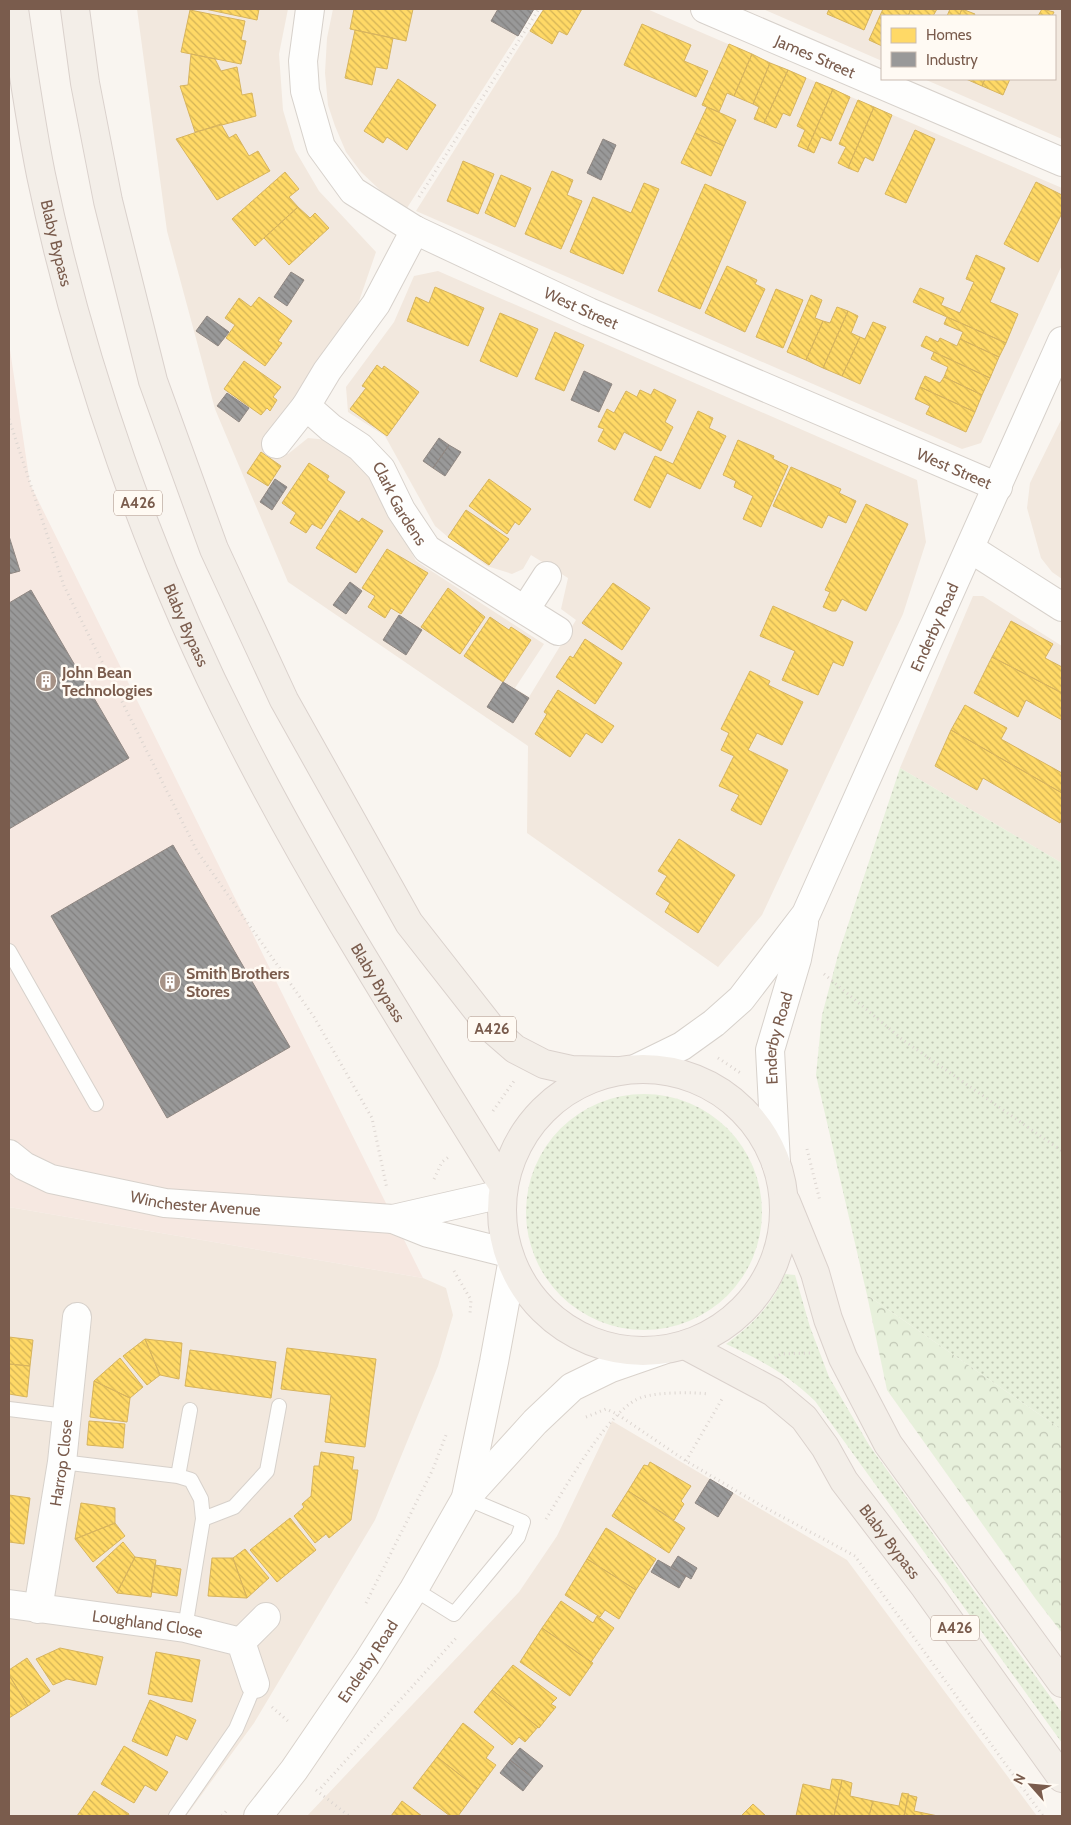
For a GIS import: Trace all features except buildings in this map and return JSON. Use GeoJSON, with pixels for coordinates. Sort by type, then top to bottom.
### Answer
{"type":"FeatureCollection","features":[{"type":"Feature","properties":{"kind":"main road","name":"Blaby Bypass"},"geometry":{"type":"LineString","coordinates":[[14,9],[28,106],[55,237],[117,449],[160,562],[243,743],[364,961],[503,1189]]}},
{"type":"Feature","properties":{"kind":"main road","name":"A426"},"geometry":{"type":"LineString","coordinates":[[75,9],[85,84],[108,201],[153,380],[214,549],[284,700],[409,923],[492,1029],[516,1050],[544,1064],[571,1070],[624,1070]]}},
{"type":"Feature","properties":{"kind":"main road"},"geometry":{"type":"LineString","coordinates":[[784,1198],[782,1237],[766,1280],[750,1302],[731,1321],[710,1335],[674,1348],[639,1352],[614,1349],[592,1342],[569,1331],[551,1318],[533,1300],[510,1258],[502,1222],[503,1189],[508,1166],[518,1145],[531,1123],[550,1104],[572,1087],[624,1070],[660,1069],[680,1074],[717,1089],[751,1119],[766,1142],[776,1164],[784,1198],[815,1273],[828,1319],[843,1358],[888,1444],[1062,1683]]}},
{"type":"Feature","properties":{"kind":"main road","name":"Blaby Bypass"},"geometry":{"type":"LineString","coordinates":[[674,1348],[773,1392],[804,1418],[825,1447],[844,1481],[924,1586],[1062,1778]]}},
{"type":"Feature","properties":{"kind":"street","name":"West Street"},"geometry":{"type":"LineString","coordinates":[[310,9],[303,60],[305,91],[321,147],[353,191],[409,226],[589,312],[998,487]]}},
{"type":"Feature","properties":{"kind":"street","name":"James Street"},"geometry":{"type":"LineString","coordinates":[[705,9],[1062,162]]}},
{"type":"Feature","properties":{"kind":"street"},"geometry":{"type":"LineString","coordinates":[[276,444],[306,406],[326,371],[376,304],[409,226]]}},
{"type":"Feature","properties":{"kind":"street","name":"Enderby Road"},"geometry":{"type":"LineString","coordinates":[[776,1164],[770,1050],[797,959],[806,914],[971,549],[1062,341]]}},
{"type":"Feature","properties":{"kind":"street","name":"Clark Gardens"},"geometry":{"type":"LineString","coordinates":[[306,406],[331,428],[360,447],[381,469],[401,510],[427,548],[558,631]]}},
{"type":"Feature","properties":{"kind":"street"},"geometry":{"type":"LineString","coordinates":[[971,549],[1062,607]]}},
{"type":"Feature","properties":{"kind":"street"},"geometry":{"type":"LineString","coordinates":[[525,610],[547,576]]}},
{"type":"Feature","properties":{"kind":"street","name":"Enderby Road"},"geometry":{"type":"LineString","coordinates":[[624,1070],[682,1046],[714,1023],[741,999],[806,914]]}},
{"type":"Feature","properties":{"kind":"street","name":"Winchester Avenue"},"geometry":{"type":"LineString","coordinates":[[9,1154],[24,1166],[51,1178],[165,1203],[392,1220],[510,1258]]}},
{"type":"Feature","properties":{"kind":"street","name":"Winchester Avenue"},"geometry":{"type":"LineString","coordinates":[[392,1220],[503,1189]]}},
{"type":"Feature","properties":{"kind":"street"},"geometry":{"type":"LineString","coordinates":[[466,1498],[494,1362],[510,1258]]}},
{"type":"Feature","properties":{"kind":"street","name":"Harrop Close"},"geometry":{"type":"LineString","coordinates":[[38,1609],[62,1462],[77,1317]]}},
{"type":"Feature","properties":{"kind":"street"},"geometry":{"type":"LineString","coordinates":[[466,1498],[535,1422],[572,1387],[610,1368],[674,1348]]}},
{"type":"Feature","properties":{"kind":"street","name":"Enderby Road"},"geometry":{"type":"LineString","coordinates":[[258,1816],[294,1770],[414,1589],[466,1498]]}},
{"type":"Feature","properties":{"kind":"street","name":"Loughland Close"},"geometry":{"type":"LineString","coordinates":[[9,1604],[185,1628],[241,1642]]}},
{"type":"Feature","properties":{"kind":"street"},"geometry":{"type":"LineString","coordinates":[[255,1684],[241,1642],[266,1617]]}},
{"type":"Feature","properties":{"kind":"lane"},"geometry":{"type":"LineString","coordinates":[[10,956],[96,1104]]}},
{"type":"Feature","properties":{"kind":"lane"},"geometry":{"type":"LineString","coordinates":[[203,1519],[234,1507],[267,1471],[279,1406]]}},
{"type":"Feature","properties":{"kind":"lane"},"geometry":{"type":"LineString","coordinates":[[9,1409],[66,1416]]}},
{"type":"Feature","properties":{"kind":"lane"},"geometry":{"type":"LineString","coordinates":[[178,1476],[190,1410]]}},
{"type":"Feature","properties":{"kind":"lane"},"geometry":{"type":"LineString","coordinates":[[62,1462],[178,1476],[191,1480],[201,1499],[203,1519],[185,1628]]}},
{"type":"Feature","properties":{"kind":"lane"},"geometry":{"type":"LineString","coordinates":[[414,1589],[454,1614],[518,1537],[523,1522],[466,1498]]}},
{"type":"Feature","properties":{"kind":"lane"},"geometry":{"type":"LineString","coordinates":[[176,1816],[236,1729],[255,1684]]}},
{"type":"Feature","properties":{"kind":"path"},"geometry":{"type":"LineString","coordinates":[[409,226],[539,9]]}},
{"type":"Feature","properties":{"kind":"path"},"geometry":{"type":"LineString","coordinates":[[9,419],[64,586],[197,851],[314,1017],[372,1118],[392,1220]]}},
{"type":"Feature","properties":{"kind":"path"},"geometry":{"type":"LineString","coordinates":[[797,959],[830,977],[903,1040],[1062,1152]]}},
{"type":"Feature","properties":{"kind":"path"},"geometry":{"type":"LineString","coordinates":[[715,1056],[744,1076]]}},
{"type":"Feature","properties":{"kind":"path"},"geometry":{"type":"LineString","coordinates":[[490,1115],[517,1075]]}},
{"type":"Feature","properties":{"kind":"path"},"geometry":{"type":"LineString","coordinates":[[806,1144],[822,1209]]}},
{"type":"Feature","properties":{"kind":"path"},"geometry":{"type":"LineString","coordinates":[[451,1264],[471,1300],[470,1319]]}},
{"type":"Feature","properties":{"kind":"path"},"geometry":{"type":"LineString","coordinates":[[774,1359],[781,1354],[812,1353]]}},
{"type":"Feature","properties":{"kind":"path"},"geometry":{"type":"LineString","coordinates":[[686,1461],[724,1396],[690,1392],[642,1397],[618,1414],[686,1461],[762,1506],[855,1556],[1043,1816]]}},
{"type":"Feature","properties":{"kind":"path"},"geometry":{"type":"LineString","coordinates":[[363,1609],[433,1468],[447,1432]]}},
{"type":"Feature","properties":{"kind":"path"},"geometry":{"type":"LineString","coordinates":[[255,1684],[274,1709],[293,1726],[298,1718]]}},
{"type":"Feature","properties":{"kind":"path"},"geometry":{"type":"LineString","coordinates":[[294,1770],[349,1816]]}},
{"type":"Feature","properties":{"kind":"path"},"geometry":{"type":"LineString","coordinates":[[222,1816],[234,1801]]}},
{"type":"Feature","properties":{"kind":"shaded area"},"geometry":{"type":"Polygon","coordinates":[[[137,9],[288,9],[279,54],[283,110],[295,150],[319,191],[376,252],[356,310],[264,440],[288,454],[308,438],[328,440],[367,468],[416,561],[544,644],[515,688],[529,697],[576,620],[561,609],[568,578],[531,555],[523,569],[512,574],[487,566],[448,537],[435,526],[385,436],[348,412],[346,387],[394,322],[414,276],[438,271],[917,480],[926,542],[903,614],[762,915],[718,967],[527,833],[528,746],[288,582],[215,409],[167,231],[137,9]]]}},
{"type":"Feature","properties":{"kind":"shaded area"},"geometry":{"type":"Polygon","coordinates":[[[333,9],[534,9],[407,208],[381,191],[361,172],[346,152],[335,126],[328,105],[325,73],[327,38],[333,9]]]}},
{"type":"Feature","properties":{"kind":"shaded area"},"geometry":{"type":"Polygon","coordinates":[[[543,9],[647,9],[1062,188],[1062,265],[981,443],[962,449],[416,211],[543,9]]]}},
{"type":"Feature","properties":{"kind":"shaded area"},"geometry":{"type":"Polygon","coordinates":[[[763,9],[1062,9],[1062,139],[926,80],[1056,80],[1056,15],[881,15],[881,61],[763,9]]]}},
{"type":"Feature","properties":{"kind":"shaded area"},"geometry":{"type":"Polygon","coordinates":[[[9,343],[30,484],[423,1278],[9,1207],[9,343]]]}},
{"type":"Feature","properties":{"kind":"shaded area"},"geometry":{"type":"Polygon","coordinates":[[[1062,418],[1062,579],[1052,572],[1041,558],[1027,508],[1030,483],[1062,418]]]}},
{"type":"Feature","properties":{"kind":"shaded area"},"geometry":{"type":"Polygon","coordinates":[[[973,596],[983,596],[1062,646],[1062,863],[900,768],[973,596]]]}},
{"type":"Feature","properties":{"kind":"shaded area"},"geometry":{"type":"Polygon","coordinates":[[[9,1207],[423,1278],[446,1288],[453,1315],[438,1366],[375,1520],[254,1723],[186,1816],[12,1816],[9,1814],[9,1207]]]}},
{"type":"Feature","properties":{"kind":"shaded area"},"geometry":{"type":"Polygon","coordinates":[[[612,1421],[847,1560],[1037,1816],[307,1816],[519,1592],[557,1536],[612,1421]]]}},
{"type":"Feature","properties":{"kind":"green space"},"geometry":{"type":"Polygon","coordinates":[[[900,768],[1062,863],[1062,1430],[867,1295],[816,1075],[822,1015],[838,955],[900,768]]]}},
{"type":"Feature","properties":{"kind":"green space"},"geometry":{"type":"Polygon","coordinates":[[[644,1094],[667,1096],[700,1108],[719,1121],[735,1137],[748,1156],[757,1178],[762,1212],[760,1235],[748,1268],[735,1287],[719,1303],[700,1316],[678,1325],[644,1330],[621,1328],[588,1316],[569,1303],[553,1287],[540,1268],[531,1246],[526,1212],[528,1189],[540,1156],[553,1137],[569,1121],[588,1108],[610,1099],[644,1094]]]}},
{"type":"Feature","properties":{"kind":"green space"},"geometry":{"type":"Polygon","coordinates":[[[785,1274],[795,1275],[810,1327],[829,1377],[869,1445],[1062,1713],[1062,1743],[815,1401],[795,1383],[773,1368],[726,1344],[761,1314],[785,1274]]]}},
{"type":"Feature","properties":{"kind":"green space"},"geometry":{"type":"Polygon","coordinates":[[[867,1295],[1062,1430],[1062,1633],[887,1390],[867,1295]]]}},
{"type":"Feature","properties":{"kind":"place","name":"John Bean Technologies"},"geometry":{"type":"Point","coordinates":[46,681]}},
{"type":"Feature","properties":{"kind":"place","name":"Smith Brothers Stores"},"geometry":{"type":"Point","coordinates":[170,982]}}]}
